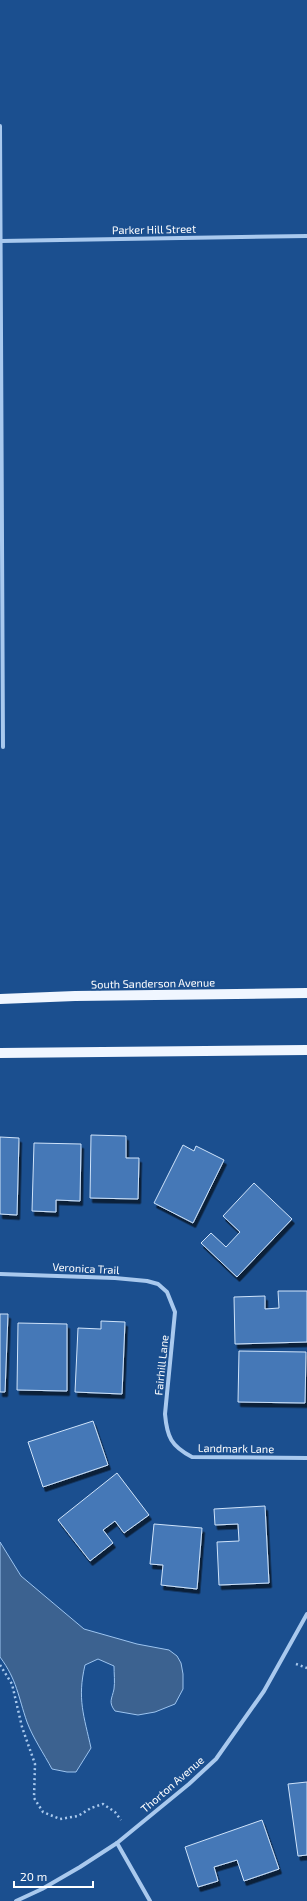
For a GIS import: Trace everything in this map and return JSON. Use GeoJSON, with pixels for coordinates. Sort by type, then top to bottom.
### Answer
{"type":"FeatureCollection","features":[{"type":"Feature","properties":{"kind":"main road","name":"South Sanderson Avenue"},"geometry":{"type":"LineString","coordinates":[[0,999],[75,996],[307,993]]}},
{"type":"Feature","properties":{"kind":"main road"},"geometry":{"type":"LineString","coordinates":[[0,1054],[307,1050]]}},
{"type":"Feature","properties":{"kind":"street"},"geometry":{"type":"LineString","coordinates":[[0,126],[3,747]]}},
{"type":"Feature","properties":{"kind":"street","name":"Parker Hill Street"},"geometry":{"type":"LineString","coordinates":[[1,241],[307,236]]}},
{"type":"Feature","properties":{"kind":"street","name":"Veronica Trail"},"geometry":{"type":"LineString","coordinates":[[0,1274],[147,1281],[158,1284],[167,1292]]}},
{"type":"Feature","properties":{"kind":"street","name":"Fairhill Lane"},"geometry":{"type":"LineString","coordinates":[[167,1292],[175,1312],[165,1414],[166,1428],[171,1441]]}},
{"type":"Feature","properties":{"kind":"street","name":"Landmark Lane"},"geometry":{"type":"LineString","coordinates":[[171,1441],[180,1451],[192,1457],[307,1458]]}},
{"type":"Feature","properties":{"kind":"street","name":"Thorton Avenue"},"geometry":{"type":"LineString","coordinates":[[16,1901],[42,1889],[117,1843],[189,1784],[216,1758],[264,1691],[307,1614]]}},
{"type":"Feature","properties":{"kind":"street"},"geometry":{"type":"LineString","coordinates":[[117,1843],[150,1901]]}},
{"type":"Feature","properties":{"kind":"path"},"geometry":{"type":"LineString","coordinates":[[0,1665],[12,1684],[16,1697],[22,1727],[35,1764],[34,1798],[43,1812],[60,1819],[78,1816],[91,1808],[103,1804],[115,1812],[130,1832]]}},
{"type":"Feature","properties":{"kind":"water"},"geometry":{"type":"Polygon","coordinates":[[[0,1542],[21,1576],[84,1629],[137,1644],[169,1650],[177,1656],[181,1663],[183,1689],[175,1704],[155,1712],[138,1715],[115,1711],[113,1708],[111,1700],[114,1689],[114,1666],[98,1659],[85,1665],[82,1688],[82,1707],[91,1748],[76,1772],[52,1769],[29,1728],[14,1681],[0,1657],[0,1542]]]}},
{"type":"Feature","properties":{"kind":"building"},"geometry":{"type":"Polygon","coordinates":[[[91,1135],[126,1136],[126,1158],[139,1158],[138,1199],[90,1198],[91,1135]]]}},
{"type":"Feature","properties":{"kind":"building"},"geometry":{"type":"Polygon","coordinates":[[[0,1137],[19,1138],[17,1215],[0,1214],[0,1137]]]}},
{"type":"Feature","properties":{"kind":"building"},"geometry":{"type":"Polygon","coordinates":[[[34,1143],[81,1144],[80,1201],[56,1200],[56,1212],[32,1211],[34,1143]]]}},
{"type":"Feature","properties":{"kind":"building"},"geometry":{"type":"Polygon","coordinates":[[[183,1145],[194,1151],[196,1146],[224,1160],[193,1223],[154,1203],[183,1145]]]}},
{"type":"Feature","properties":{"kind":"building"},"geometry":{"type":"Polygon","coordinates":[[[254,1183],[292,1219],[237,1277],[201,1243],[211,1233],[226,1247],[240,1232],[223,1216],[254,1183]]]}},
{"type":"Feature","properties":{"kind":"building"},"geometry":{"type":"Polygon","coordinates":[[[278,1291],[307,1291],[307,1342],[235,1344],[234,1297],[265,1296],[265,1309],[279,1308],[278,1291]]]}},
{"type":"Feature","properties":{"kind":"building"},"geometry":{"type":"Polygon","coordinates":[[[0,1314],[8,1314],[5,1392],[0,1392],[0,1314]]]}},
{"type":"Feature","properties":{"kind":"building"},"geometry":{"type":"Polygon","coordinates":[[[101,1321],[125,1322],[122,1394],[75,1392],[78,1328],[101,1329],[101,1321]]]}},
{"type":"Feature","properties":{"kind":"building"},"geometry":{"type":"Polygon","coordinates":[[[18,1323],[67,1324],[67,1391],[17,1390],[18,1323]]]}},
{"type":"Feature","properties":{"kind":"building"},"geometry":{"type":"Polygon","coordinates":[[[239,1351],[306,1352],[305,1403],[238,1402],[239,1351]]]}},
{"type":"Feature","properties":{"kind":"building"},"geometry":{"type":"Polygon","coordinates":[[[93,1421],[108,1465],[43,1487],[28,1442],[93,1421]]]}},
{"type":"Feature","properties":{"kind":"building"},"geometry":{"type":"Polygon","coordinates":[[[117,1473],[149,1515],[124,1533],[115,1521],[103,1530],[113,1543],[90,1561],[58,1520],[117,1473]]]}},
{"type":"Feature","properties":{"kind":"building"},"geometry":{"type":"Polygon","coordinates":[[[265,1506],[269,1583],[219,1585],[217,1542],[239,1541],[238,1524],[215,1525],[214,1509],[265,1506]]]}},
{"type":"Feature","properties":{"kind":"building"},"geometry":{"type":"Polygon","coordinates":[[[154,1524],[202,1528],[197,1589],[161,1585],[163,1565],[150,1564],[154,1524]]]}},
{"type":"Feature","properties":{"kind":"building"},"geometry":{"type":"Polygon","coordinates":[[[307,1782],[307,1855],[298,1856],[288,1784],[307,1782]]]}},
{"type":"Feature","properties":{"kind":"building"},"geometry":{"type":"Polygon","coordinates":[[[262,1820],[279,1869],[244,1881],[237,1860],[214,1867],[218,1881],[198,1887],[185,1847],[262,1820]]]}}]}
